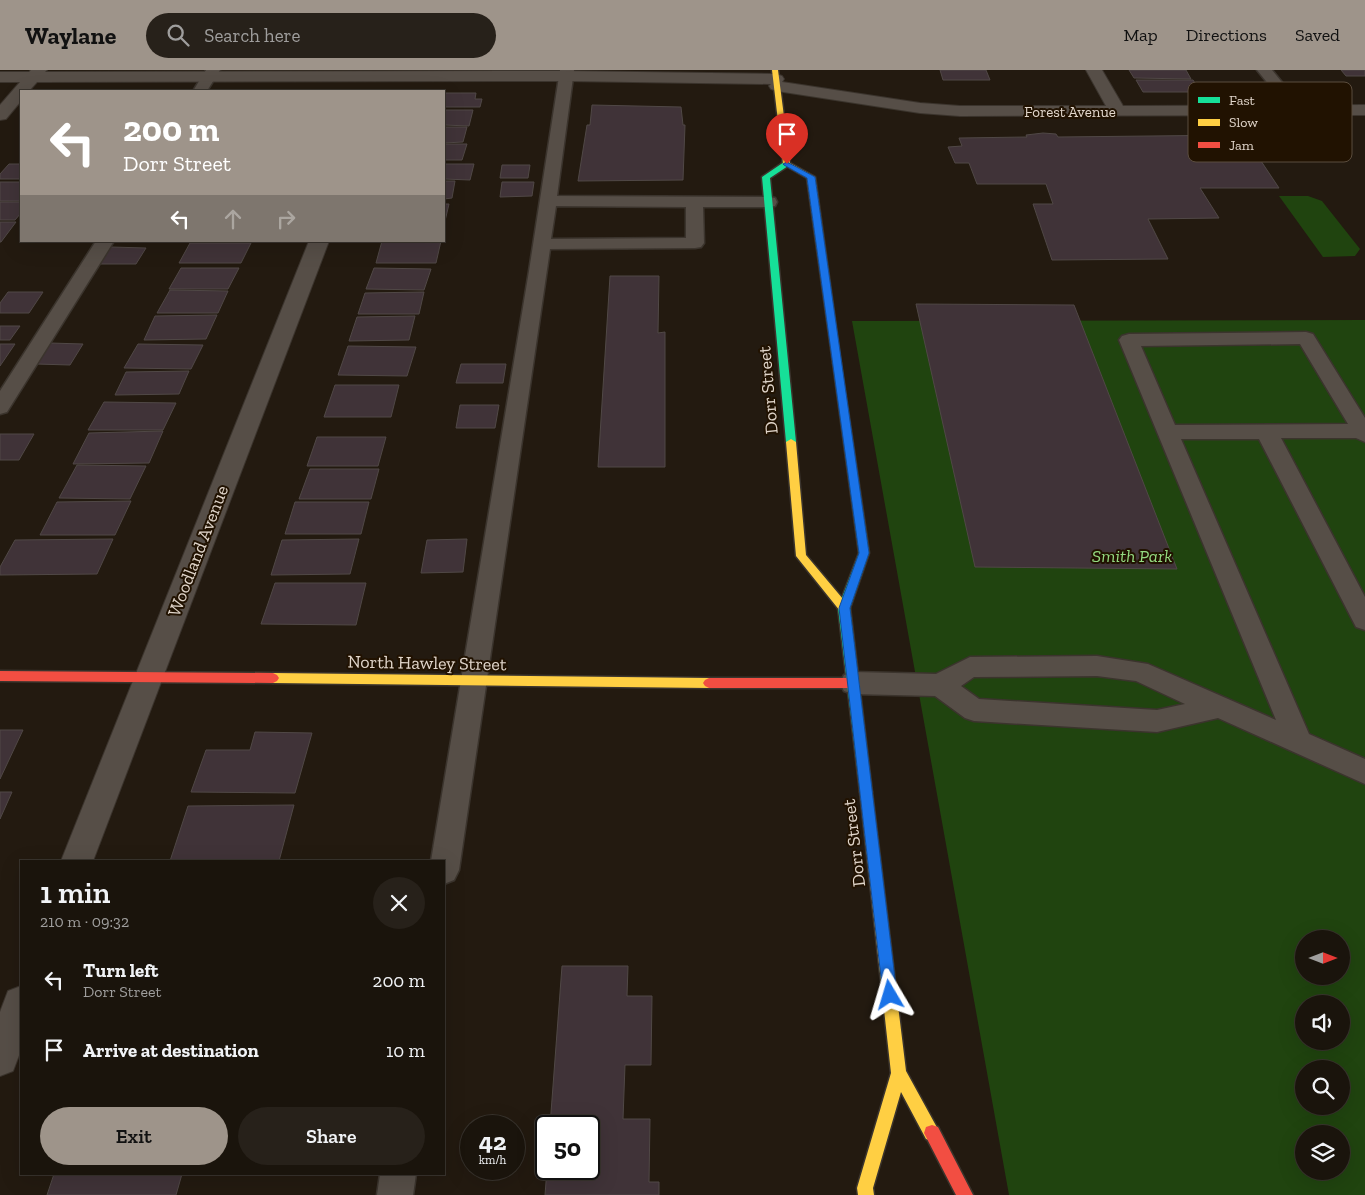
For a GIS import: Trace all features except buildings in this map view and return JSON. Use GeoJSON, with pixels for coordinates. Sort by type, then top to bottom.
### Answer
{"type":"FeatureCollection","features":[{"type":"Feature","properties":{"kind":"main road"},"geometry":{"type":"LineString","coordinates":[[776,78],[787,164]]}},
{"type":"Feature","properties":{"kind":"main road","name":"Dorr Street"},"geometry":{"type":"LineString","coordinates":[[844,608],[801,556],[766,177],[787,164],[811,177],[864,553],[844,608],[899,1073],[965,1195]]}},
{"type":"Feature","properties":{"kind":"main road","name":"North Hawley Street"},"geometry":{"type":"LineString","coordinates":[[0,676],[150,676],[472,682],[853,683]]}},
{"type":"Feature","properties":{"kind":"main road","name":"Dorr Street"},"geometry":{"type":"LineString","coordinates":[[866,1195],[865,1188],[899,1073]]}},
{"type":"Feature","properties":{"kind":"street"},"geometry":{"type":"LineString","coordinates":[[1094,70],[1118,112]]}},
{"type":"Feature","properties":{"kind":"street"},"geometry":{"type":"LineString","coordinates":[[21,90],[36,73]]}},
{"type":"Feature","properties":{"kind":"street","name":"Forest Avenue"},"geometry":{"type":"LineString","coordinates":[[0,77],[36,73],[567,73],[776,78],[920,108],[960,111],[1188,111]]}},
{"type":"Feature","properties":{"kind":"street"},"geometry":{"type":"LineString","coordinates":[[379,90],[386,73]]}},
{"type":"Feature","properties":{"kind":"street"},"geometry":{"type":"LineString","coordinates":[[0,115],[20,92]]}},
{"type":"Feature","properties":{"kind":"street","name":"Forest Avenue"},"geometry":{"type":"LineString","coordinates":[[1352,110],[1365,110]]}},
{"type":"Feature","properties":{"kind":"street","name":"Woodland Avenue"},"geometry":{"type":"LineString","coordinates":[[77,860],[319,242]]}},
{"type":"Feature","properties":{"kind":"street"},"geometry":{"type":"LineString","coordinates":[[0,1058],[20,1007]]}},
{"type":"Feature","properties":{"kind":"lane"},"geometry":{"type":"LineString","coordinates":[[1264,70],[1274,82]]}},
{"type":"Feature","properties":{"kind":"lane"},"geometry":{"type":"LineString","coordinates":[[201,90],[211,73]]}},
{"type":"Feature","properties":{"kind":"lane"},"geometry":{"type":"LineString","coordinates":[[445,863],[567,73]]}},
{"type":"Feature","properties":{"kind":"lane"},"geometry":{"type":"LineString","coordinates":[[548,201],[769,202]]}},
{"type":"Feature","properties":{"kind":"lane"},"geometry":{"type":"LineString","coordinates":[[542,244],[696,243],[694,201]]}},
{"type":"Feature","properties":{"kind":"lane"},"geometry":{"type":"LineString","coordinates":[[0,407],[104,242]]}},
{"type":"Feature","properties":{"kind":"lane"},"geometry":{"type":"LineString","coordinates":[[1298,741],[1129,340],[1306,338],[1364,433]]}},
{"type":"Feature","properties":{"kind":"lane"},"geometry":{"type":"LineString","coordinates":[[1266,431],[1365,620]]}},
{"type":"Feature","properties":{"kind":"lane"},"geometry":{"type":"LineString","coordinates":[[1169,432],[1364,433]]}},
{"type":"Feature","properties":{"kind":"lane"},"geometry":{"type":"LineString","coordinates":[[853,683],[940,685],[970,667],[1097,666],[1138,671],[1365,772]]}},
{"type":"Feature","properties":{"kind":"lane"},"geometry":{"type":"LineString","coordinates":[[940,685],[974,710],[1157,720],[1220,707]]}},
{"type":"Feature","properties":{"kind":"lane"},"geometry":{"type":"LineString","coordinates":[[395,1195],[398,1175]]}},
{"type":"Feature","properties":{"kind":"green space"},"geometry":{"type":"Polygon","coordinates":[[[1279,196],[1308,196],[1322,201],[1360,249],[1355,256],[1323,257],[1279,196]]]}},
{"type":"Feature","properties":{"kind":"green space","name":"Smith Park"},"geometry":{"type":"Polygon","coordinates":[[[1365,320],[1365,1195],[1009,1195],[852,321],[1365,320]]]}},
{"type":"Feature","properties":{"kind":"traffic: fast"},"geometry":{"type":"LineString","coordinates":[[787,164],[766,177],[791,442]]}},
{"type":"Feature","properties":{"kind":"traffic: fast"},"geometry":{"type":"LineString","coordinates":[[837,363],[864,553],[844,608],[866,792]]}},
{"type":"Feature","properties":{"kind":"traffic: slow"},"geometry":{"type":"LineString","coordinates":[[775,70],[787,164]]}},
{"type":"Feature","properties":{"kind":"traffic: slow"},"geometry":{"type":"LineString","coordinates":[[787,164],[811,177],[837,363]]}},
{"type":"Feature","properties":{"kind":"traffic: slow"},"geometry":{"type":"LineString","coordinates":[[791,442],[801,556],[844,608]]}},
{"type":"Feature","properties":{"kind":"traffic: slow"},"geometry":{"type":"LineString","coordinates":[[273,678],[709,683]]}},
{"type":"Feature","properties":{"kind":"traffic: slow"},"geometry":{"type":"LineString","coordinates":[[866,792],[899,1073],[932,1133]]}},
{"type":"Feature","properties":{"kind":"traffic: slow"},"geometry":{"type":"LineString","coordinates":[[866,1195],[865,1188],[899,1073]]}},
{"type":"Feature","properties":{"kind":"traffic: jam"},"geometry":{"type":"LineString","coordinates":[[0,676],[273,678]]}},
{"type":"Feature","properties":{"kind":"traffic: jam"},"geometry":{"type":"LineString","coordinates":[[709,683],[853,683]]}},
{"type":"Feature","properties":{"kind":"traffic: jam"},"geometry":{"type":"LineString","coordinates":[[932,1133],[965,1195]]}},
{"type":"Feature","properties":{"kind":"route"},"geometry":{"type":"LineString","coordinates":[[787,164],[811,177],[864,553],[844,608],[890,995]]}}]}
